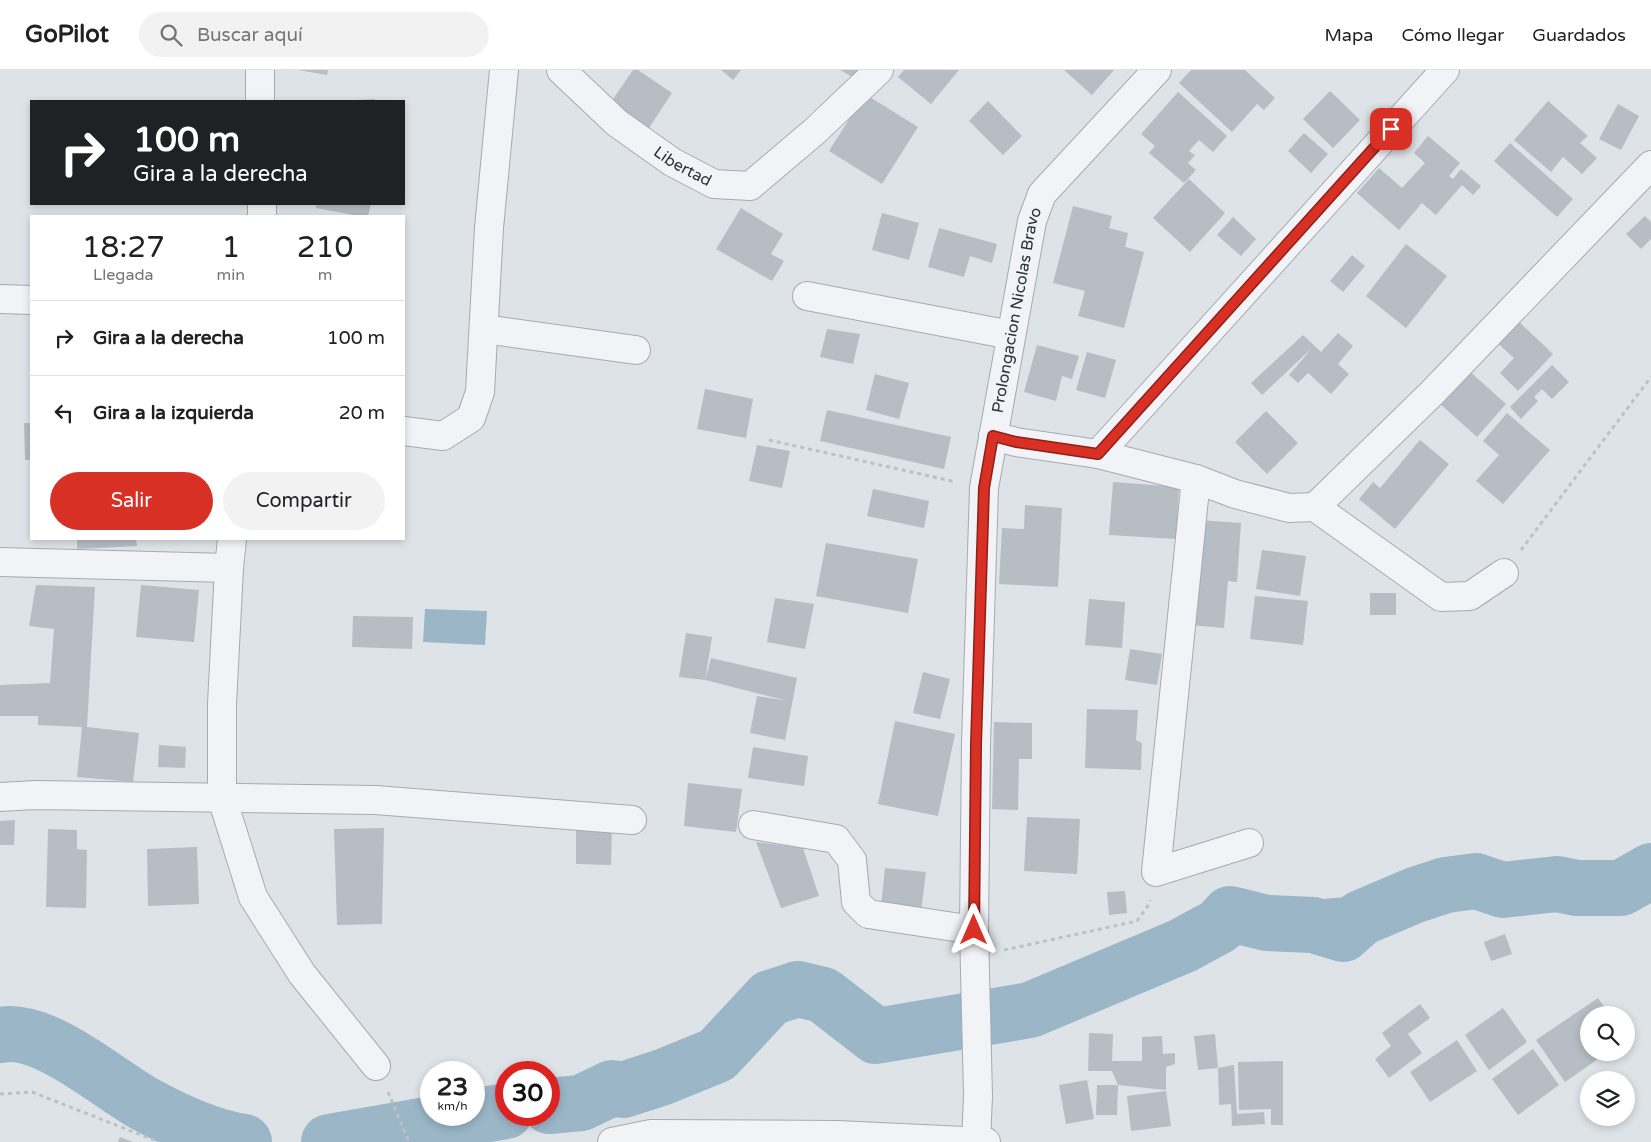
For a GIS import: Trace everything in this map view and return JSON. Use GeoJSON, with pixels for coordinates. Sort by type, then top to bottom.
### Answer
{"type":"FeatureCollection","features":[{"type":"Feature","properties":{"kind":"street"},"geometry":{"type":"LineString","coordinates":[[260,70],[260,100]]}},
{"type":"Feature","properties":{"kind":"street"},"geometry":{"type":"LineString","coordinates":[[405,431],[443,436],[471,418],[480,392],[489,228],[504,70]]}},
{"type":"Feature","properties":{"kind":"street","name":"Libertad"},"geometry":{"type":"LineString","coordinates":[[574,74],[617,123],[672,162],[714,184],[750,186],[815,131],[880,70]]}},
{"type":"Feature","properties":{"kind":"street","name":"Prolongacion Nicolas Bravo"},"geometry":{"type":"LineString","coordinates":[[976,1142],[978,1096],[975,953],[976,744],[984,488],[1032,221],[1042,194],[1157,70]]}},
{"type":"Feature","properties":{"kind":"street"},"geometry":{"type":"LineString","coordinates":[[1098,454],[1445,70]]}},
{"type":"Feature","properties":{"kind":"street"},"geometry":{"type":"LineString","coordinates":[[1316,507],[1432,393],[1651,165]]}},
{"type":"Feature","properties":{"kind":"street"},"geometry":{"type":"LineString","coordinates":[[807,296],[1011,335]]}},
{"type":"Feature","properties":{"kind":"street"},"geometry":{"type":"LineString","coordinates":[[0,299],[30,300]]}},
{"type":"Feature","properties":{"kind":"street"},"geometry":{"type":"LineString","coordinates":[[484,329],[636,350]]}},
{"type":"Feature","properties":{"kind":"street"},"geometry":{"type":"LineString","coordinates":[[993,436],[1016,442],[1098,454],[1196,479],[1235,494],[1289,508],[1316,507],[1441,597],[1470,596],[1504,573]]}},
{"type":"Feature","properties":{"kind":"street"},"geometry":{"type":"LineString","coordinates":[[1196,479],[1156,872],[1249,843]]}},
{"type":"Feature","properties":{"kind":"street"},"geometry":{"type":"LineString","coordinates":[[232,540],[222,704],[222,798],[253,897],[302,974],[376,1066]]}},
{"type":"Feature","properties":{"kind":"street"},"geometry":{"type":"LineString","coordinates":[[0,562],[229,568]]}},
{"type":"Feature","properties":{"kind":"street"},"geometry":{"type":"LineString","coordinates":[[0,797],[35,795],[375,800],[632,820]]}},
{"type":"Feature","properties":{"kind":"street"},"geometry":{"type":"LineString","coordinates":[[753,825],[836,838],[852,860],[856,902],[868,914],[975,953]]}},
{"type":"Feature","properties":{"kind":"street"},"geometry":{"type":"LineString","coordinates":[[612,1142],[651,1134],[838,1135],[986,1142]]}},
{"type":"Feature","properties":{"kind":"path"},"geometry":{"type":"LineString","coordinates":[[1504,573],[1651,377]]}},
{"type":"Feature","properties":{"kind":"path"},"geometry":{"type":"LineString","coordinates":[[769,440],[984,488]]}},
{"type":"Feature","properties":{"kind":"path"},"geometry":{"type":"LineString","coordinates":[[975,953],[1136,921],[1149,904],[1156,872]]}},
{"type":"Feature","properties":{"kind":"path"},"geometry":{"type":"LineString","coordinates":[[388,1091],[409,1142]]}},
{"type":"Feature","properties":{"kind":"path"},"geometry":{"type":"LineString","coordinates":[[0,1094],[32,1092],[159,1142]]}},
{"type":"Feature","properties":{"kind":"water"},"geometry":{"type":"Polygon","coordinates":[[[425,609],[487,611],[485,645],[423,642],[425,609]]]}},
{"type":"Feature","properties":{"kind":"building"},"geometry":{"type":"Polygon","coordinates":[[[298,70],[328,70],[327,75],[298,70]]]}},
{"type":"Feature","properties":{"kind":"building"},"geometry":{"type":"Polygon","coordinates":[[[633,70],[638,70],[672,93],[649,128],[611,102],[633,70]]]}},
{"type":"Feature","properties":{"kind":"building"},"geometry":{"type":"Polygon","coordinates":[[[721,70],[741,70],[733,80],[721,70]]]}},
{"type":"Feature","properties":{"kind":"building"},"geometry":{"type":"Polygon","coordinates":[[[840,70],[859,70],[854,78],[840,70]]]}},
{"type":"Feature","properties":{"kind":"building"},"geometry":{"type":"Polygon","coordinates":[[[904,70],[959,70],[931,104],[898,77],[904,70]]]}},
{"type":"Feature","properties":{"kind":"building"},"geometry":{"type":"Polygon","coordinates":[[[1064,70],[1114,70],[1092,95],[1064,70]]]}},
{"type":"Feature","properties":{"kind":"building"},"geometry":{"type":"Polygon","coordinates":[[[1191,70],[1245,70],[1275,98],[1264,110],[1257,104],[1232,132],[1179,83],[1191,70]]]}},
{"type":"Feature","properties":{"kind":"building"},"geometry":{"type":"Polygon","coordinates":[[[1330,91],[1360,120],[1333,148],[1303,119],[1330,91]]]}},
{"type":"Feature","properties":{"kind":"building"},"geometry":{"type":"Polygon","coordinates":[[[1178,92],[1227,136],[1213,152],[1199,140],[1189,151],[1195,155],[1188,163],[1196,170],[1184,183],[1149,153],[1155,146],[1141,134],[1178,92]]]}},
{"type":"Feature","properties":{"kind":"building"},"geometry":{"type":"Polygon","coordinates":[[[865,94],[918,127],[882,184],[829,151],[865,94]]]}},
{"type":"Feature","properties":{"kind":"building"},"geometry":{"type":"Polygon","coordinates":[[[988,101],[1022,136],[1003,155],[969,121],[988,101]]]}},
{"type":"Feature","properties":{"kind":"building"},"geometry":{"type":"Polygon","coordinates":[[[1548,101],[1588,136],[1580,143],[1597,158],[1582,174],[1563,157],[1551,172],[1514,140],[1548,101]]]}},
{"type":"Feature","properties":{"kind":"building"},"geometry":{"type":"Polygon","coordinates":[[[1618,104],[1639,116],[1621,150],[1599,139],[1618,104]]]}},
{"type":"Feature","properties":{"kind":"building"},"geometry":{"type":"Polygon","coordinates":[[[1304,133],[1328,154],[1311,173],[1288,151],[1304,133]]]}},
{"type":"Feature","properties":{"kind":"building"},"geometry":{"type":"Polygon","coordinates":[[[1428,136],[1460,163],[1449,176],[1453,179],[1461,169],[1481,186],[1473,195],[1462,185],[1436,215],[1422,203],[1399,230],[1357,193],[1379,168],[1402,188],[1425,163],[1414,153],[1428,136]]]}},
{"type":"Feature","properties":{"kind":"building"},"geometry":{"type":"Polygon","coordinates":[[[1510,143],[1573,199],[1557,217],[1494,161],[1510,143]]]}},
{"type":"Feature","properties":{"kind":"building"},"geometry":{"type":"Polygon","coordinates":[[[1189,179],[1225,213],[1190,252],[1153,218],[1189,179]]]}},
{"type":"Feature","properties":{"kind":"building"},"geometry":{"type":"Polygon","coordinates":[[[317,205],[371,205],[368,215],[354,215],[316,208],[317,205]]]}},
{"type":"Feature","properties":{"kind":"building"},"geometry":{"type":"Polygon","coordinates":[[[1073,206],[1112,216],[1109,228],[1128,233],[1125,247],[1144,252],[1124,328],[1078,316],[1085,291],[1053,283],[1073,206]]]}},
{"type":"Feature","properties":{"kind":"building"},"geometry":{"type":"Polygon","coordinates":[[[741,208],[783,234],[771,254],[784,261],[772,281],[716,249],[741,208]]]}},
{"type":"Feature","properties":{"kind":"building"},"geometry":{"type":"Polygon","coordinates":[[[882,213],[919,223],[909,260],[872,250],[882,213]]]}},
{"type":"Feature","properties":{"kind":"building"},"geometry":{"type":"Polygon","coordinates":[[[1645,216],[1651,222],[1651,239],[1641,249],[1626,234],[1645,216]]]}},
{"type":"Feature","properties":{"kind":"building"},"geometry":{"type":"Polygon","coordinates":[[[1233,217],[1256,239],[1241,256],[1217,235],[1233,217]]]}},
{"type":"Feature","properties":{"kind":"building"},"geometry":{"type":"Polygon","coordinates":[[[939,228],[997,244],[992,263],[970,256],[964,277],[928,267],[939,228]]]}},
{"type":"Feature","properties":{"kind":"building"},"geometry":{"type":"Polygon","coordinates":[[[1406,244],[1447,276],[1406,328],[1366,296],[1406,244]]]}},
{"type":"Feature","properties":{"kind":"building"},"geometry":{"type":"Polygon","coordinates":[[[1352,255],[1365,266],[1343,292],[1330,281],[1352,255]]]}},
{"type":"Feature","properties":{"kind":"building"},"geometry":{"type":"Polygon","coordinates":[[[1515,318],[1553,354],[1518,391],[1500,373],[1514,358],[1494,340],[1515,318]]]}},
{"type":"Feature","properties":{"kind":"building"},"geometry":{"type":"Polygon","coordinates":[[[827,329],[860,334],[853,364],[820,357],[827,329]]]}},
{"type":"Feature","properties":{"kind":"building"},"geometry":{"type":"Polygon","coordinates":[[[1338,333],[1353,346],[1338,364],[1349,374],[1331,394],[1308,373],[1298,383],[1289,375],[1312,348],[1262,395],[1251,383],[1303,335],[1321,352],[1338,333]]]}},
{"type":"Feature","properties":{"kind":"building"},"geometry":{"type":"Polygon","coordinates":[[[1037,345],[1079,356],[1072,379],[1062,376],[1056,401],[1024,392],[1037,345]]]}},
{"type":"Feature","properties":{"kind":"building"},"geometry":{"type":"Polygon","coordinates":[[[1087,352],[1116,360],[1105,398],[1076,390],[1087,352]]]}},
{"type":"Feature","properties":{"kind":"building"},"geometry":{"type":"Polygon","coordinates":[[[1552,365],[1569,382],[1552,399],[1542,389],[1534,397],[1538,401],[1521,419],[1510,407],[1552,365]]]}},
{"type":"Feature","properties":{"kind":"building"},"geometry":{"type":"Polygon","coordinates":[[[1467,369],[1506,404],[1477,437],[1438,402],[1467,369]]]}},
{"type":"Feature","properties":{"kind":"building"},"geometry":{"type":"Polygon","coordinates":[[[875,374],[909,383],[899,419],[866,410],[875,374]]]}},
{"type":"Feature","properties":{"kind":"building"},"geometry":{"type":"Polygon","coordinates":[[[705,389],[753,399],[746,438],[697,429],[705,389]]]}},
{"type":"Feature","properties":{"kind":"building"},"geometry":{"type":"Polygon","coordinates":[[[827,410],[951,437],[944,469],[820,441],[827,410]]]}},
{"type":"Feature","properties":{"kind":"building"},"geometry":{"type":"Polygon","coordinates":[[[1266,411],[1298,443],[1267,474],[1235,442],[1266,411]]]}},
{"type":"Feature","properties":{"kind":"building"},"geometry":{"type":"Polygon","coordinates":[[[1507,413],[1550,450],[1503,504],[1476,481],[1499,455],[1483,441],[1507,413]]]}},
{"type":"Feature","properties":{"kind":"building"},"geometry":{"type":"Polygon","coordinates":[[[24,423],[30,423],[30,460],[25,460],[24,423]]]}},
{"type":"Feature","properties":{"kind":"building"},"geometry":{"type":"Polygon","coordinates":[[[1420,440],[1449,464],[1395,529],[1359,499],[1373,482],[1380,488],[1420,440]]]}},
{"type":"Feature","properties":{"kind":"building"},"geometry":{"type":"Polygon","coordinates":[[[757,445],[790,451],[782,488],[749,481],[757,445]]]}},
{"type":"Feature","properties":{"kind":"building"},"geometry":{"type":"Polygon","coordinates":[[[1113,482],[1179,487],[1176,539],[1109,535],[1113,482]]]}},
{"type":"Feature","properties":{"kind":"building"},"geometry":{"type":"Polygon","coordinates":[[[873,489],[929,501],[924,528],[867,516],[873,489]]]}},
{"type":"Feature","properties":{"kind":"building"},"geometry":{"type":"Polygon","coordinates":[[[1025,505],[1062,508],[1058,587],[999,584],[1002,528],[1024,529],[1025,505]]]}},
{"type":"Feature","properties":{"kind":"building"},"geometry":{"type":"Polygon","coordinates":[[[1198,520],[1241,523],[1237,582],[1228,581],[1224,628],[1190,625],[1198,520]]]}},
{"type":"Feature","properties":{"kind":"building"},"geometry":{"type":"Polygon","coordinates":[[[77,540],[136,540],[137,546],[77,549],[77,540]]]}},
{"type":"Feature","properties":{"kind":"building"},"geometry":{"type":"Polygon","coordinates":[[[826,543],[918,559],[908,613],[816,596],[826,543]]]}},
{"type":"Feature","properties":{"kind":"building"},"geometry":{"type":"Polygon","coordinates":[[[1262,550],[1306,556],[1300,596],[1256,589],[1262,550]]]}},
{"type":"Feature","properties":{"kind":"building"},"geometry":{"type":"Polygon","coordinates":[[[36,585],[95,587],[87,727],[139,733],[133,782],[77,777],[82,727],[38,725],[38,716],[0,716],[0,685],[50,683],[54,629],[29,626],[36,585]]]}},
{"type":"Feature","properties":{"kind":"building"},"geometry":{"type":"Polygon","coordinates":[[[141,585],[199,590],[194,642],[136,637],[141,585]]]}},
{"type":"Feature","properties":{"kind":"building"},"geometry":{"type":"Polygon","coordinates":[[[1370,593],[1396,593],[1396,615],[1370,615],[1370,593]]]}},
{"type":"Feature","properties":{"kind":"building"},"geometry":{"type":"Polygon","coordinates":[[[1255,596],[1308,601],[1303,645],[1250,639],[1255,596]]]}},
{"type":"Feature","properties":{"kind":"building"},"geometry":{"type":"Polygon","coordinates":[[[775,598],[814,604],[805,649],[767,642],[775,598]]]}},
{"type":"Feature","properties":{"kind":"building"},"geometry":{"type":"Polygon","coordinates":[[[1089,599],[1125,602],[1122,648],[1085,645],[1089,599]]]}},
{"type":"Feature","properties":{"kind":"building"},"geometry":{"type":"Polygon","coordinates":[[[353,616],[413,617],[412,649],[352,647],[353,616]]]}},
{"type":"Feature","properties":{"kind":"building"},"geometry":{"type":"Polygon","coordinates":[[[686,633],[712,637],[705,680],[679,677],[686,633]]]}},
{"type":"Feature","properties":{"kind":"building"},"geometry":{"type":"Polygon","coordinates":[[[1130,649],[1162,654],[1157,685],[1125,680],[1130,649]]]}},
{"type":"Feature","properties":{"kind":"building"},"geometry":{"type":"Polygon","coordinates":[[[711,658],[797,678],[785,740],[750,733],[757,696],[788,701],[705,680],[711,658]]]}},
{"type":"Feature","properties":{"kind":"building"},"geometry":{"type":"Polygon","coordinates":[[[923,672],[950,679],[940,719],[913,713],[923,672]]]}},
{"type":"Feature","properties":{"kind":"building"},"geometry":{"type":"Polygon","coordinates":[[[1087,709],[1138,710],[1136,740],[1142,743],[1141,770],[1085,768],[1087,709]]]}},
{"type":"Feature","properties":{"kind":"building"},"geometry":{"type":"Polygon","coordinates":[[[895,721],[955,734],[938,816],[878,804],[895,721]]]}},
{"type":"Feature","properties":{"kind":"building"},"geometry":{"type":"Polygon","coordinates":[[[994,722],[1032,723],[1032,759],[1019,759],[1018,810],[992,809],[994,722]]]}},
{"type":"Feature","properties":{"kind":"building"},"geometry":{"type":"Polygon","coordinates":[[[159,745],[186,747],[185,768],[158,767],[159,745]]]}},
{"type":"Feature","properties":{"kind":"building"},"geometry":{"type":"Polygon","coordinates":[[[753,747],[808,756],[804,786],[748,778],[753,747]]]}},
{"type":"Feature","properties":{"kind":"building"},"geometry":{"type":"Polygon","coordinates":[[[688,783],[742,789],[736,832],[684,826],[688,783]]]}},
{"type":"Feature","properties":{"kind":"building"},"geometry":{"type":"Polygon","coordinates":[[[1027,817],[1080,819],[1077,874],[1024,871],[1027,817]]]}},
{"type":"Feature","properties":{"kind":"building"},"geometry":{"type":"Polygon","coordinates":[[[15,820],[14,845],[0,845],[0,821],[15,820]]]}},
{"type":"Feature","properties":{"kind":"building"},"geometry":{"type":"Polygon","coordinates":[[[576,824],[612,824],[611,865],[576,864],[576,824]]]}},
{"type":"Feature","properties":{"kind":"building"},"geometry":{"type":"Polygon","coordinates":[[[384,828],[382,924],[337,925],[334,829],[384,828]]]}},
{"type":"Feature","properties":{"kind":"building"},"geometry":{"type":"Polygon","coordinates":[[[48,829],[77,830],[77,849],[87,850],[86,908],[46,907],[48,829]]]}},
{"type":"Feature","properties":{"kind":"building"},"geometry":{"type":"Polygon","coordinates":[[[756,842],[803,848],[819,896],[781,908],[756,842]]]}},
{"type":"Feature","properties":{"kind":"building"},"geometry":{"type":"Polygon","coordinates":[[[197,847],[199,904],[148,906],[147,849],[197,847]]]}},
{"type":"Feature","properties":{"kind":"building"},"geometry":{"type":"Polygon","coordinates":[[[885,868],[926,872],[921,912],[881,907],[885,868]]]}},
{"type":"Feature","properties":{"kind":"building"},"geometry":{"type":"Polygon","coordinates":[[[1125,891],[1127,913],[1109,915],[1107,892],[1125,891]]]}},
{"type":"Feature","properties":{"kind":"building"},"geometry":{"type":"Polygon","coordinates":[[[1505,934],[1512,954],[1491,961],[1484,942],[1505,934]]]}},
{"type":"Feature","properties":{"kind":"building"},"geometry":{"type":"Polygon","coordinates":[[[1598,998],[1604,1006],[1586,1006],[1598,998]]]}},
{"type":"Feature","properties":{"kind":"building"},"geometry":{"type":"Polygon","coordinates":[[[1420,1004],[1430,1018],[1408,1034],[1422,1053],[1389,1078],[1375,1059],[1391,1046],[1382,1033],[1420,1004]]]}},
{"type":"Feature","properties":{"kind":"building"},"geometry":{"type":"Polygon","coordinates":[[[1503,1008],[1527,1042],[1489,1070],[1465,1035],[1503,1008]]]}},
{"type":"Feature","properties":{"kind":"building"},"geometry":{"type":"Polygon","coordinates":[[[1580,1010],[1580,1061],[1595,1061],[1565,1082],[1536,1040],[1580,1010]]]}},
{"type":"Feature","properties":{"kind":"building"},"geometry":{"type":"Polygon","coordinates":[[[1089,1033],[1113,1034],[1112,1061],[1142,1061],[1142,1037],[1162,1036],[1163,1054],[1175,1053],[1175,1064],[1166,1067],[1166,1090],[1118,1085],[1112,1071],[1088,1071],[1089,1033]]]}},
{"type":"Feature","properties":{"kind":"building"},"geometry":{"type":"Polygon","coordinates":[[[1215,1034],[1218,1068],[1198,1070],[1194,1036],[1215,1034]]]}},
{"type":"Feature","properties":{"kind":"building"},"geometry":{"type":"Polygon","coordinates":[[[1457,1040],[1477,1071],[1430,1102],[1410,1072],[1457,1040]]]}},
{"type":"Feature","properties":{"kind":"building"},"geometry":{"type":"Polygon","coordinates":[[[1533,1049],[1559,1085],[1518,1115],[1492,1079],[1533,1049]]]}},
{"type":"Feature","properties":{"kind":"building"},"geometry":{"type":"Polygon","coordinates":[[[1283,1061],[1283,1125],[1271,1125],[1271,1109],[1239,1110],[1238,1062],[1283,1061]]]}},
{"type":"Feature","properties":{"kind":"building"},"geometry":{"type":"Polygon","coordinates":[[[1234,1065],[1237,1114],[1264,1112],[1265,1124],[1232,1126],[1231,1104],[1219,1105],[1218,1068],[1234,1065]]]}},
{"type":"Feature","properties":{"kind":"building"},"geometry":{"type":"Polygon","coordinates":[[[1087,1080],[1094,1119],[1066,1124],[1059,1085],[1087,1080]]]}},
{"type":"Feature","properties":{"kind":"building"},"geometry":{"type":"Polygon","coordinates":[[[1097,1085],[1118,1085],[1117,1115],[1096,1115],[1097,1085]]]}},
{"type":"Feature","properties":{"kind":"building"},"geometry":{"type":"Polygon","coordinates":[[[1166,1091],[1171,1126],[1131,1131],[1127,1096],[1166,1091]]]}},
{"type":"Feature","properties":{"kind":"building"},"geometry":{"type":"Polygon","coordinates":[[[120,1137],[133,1142],[118,1142],[120,1137]]]}},
{"type":"Feature","properties":{"kind":"waterway"},"geometry":{"type":"LineString","coordinates":[[560,1105],[581,1103],[612,1088],[623,1090],[663,1077],[717,1055],[770,998],[798,989],[823,995],[876,1036],[1030,1010],[1182,946],[1219,926],[1230,914],[1267,923],[1313,925],[1343,934],[1361,918],[1415,895],[1446,885],[1476,881],[1503,890],[1557,884],[1577,888],[1621,888],[1651,871]]}},
{"type":"Feature","properties":{"kind":"waterway"},"geometry":{"type":"LineString","coordinates":[[1261,922],[1311,905],[1360,901],[1393,905]]}},
{"type":"Feature","properties":{"kind":"waterway"},"geometry":{"type":"LineString","coordinates":[[0,1035],[17,1035],[36,1039],[55,1047],[75,1058],[130,1095],[168,1116],[206,1132],[244,1142]]}},
{"type":"Feature","properties":{"kind":"waterway"},"geometry":{"type":"LineString","coordinates":[[329,1142],[495,1113]]}},
{"type":"Feature","properties":{"kind":"route"},"geometry":{"type":"LineString","coordinates":[[974,930],[976,744],[984,488],[993,436],[1016,442],[1098,454],[1391,129]]}}]}
